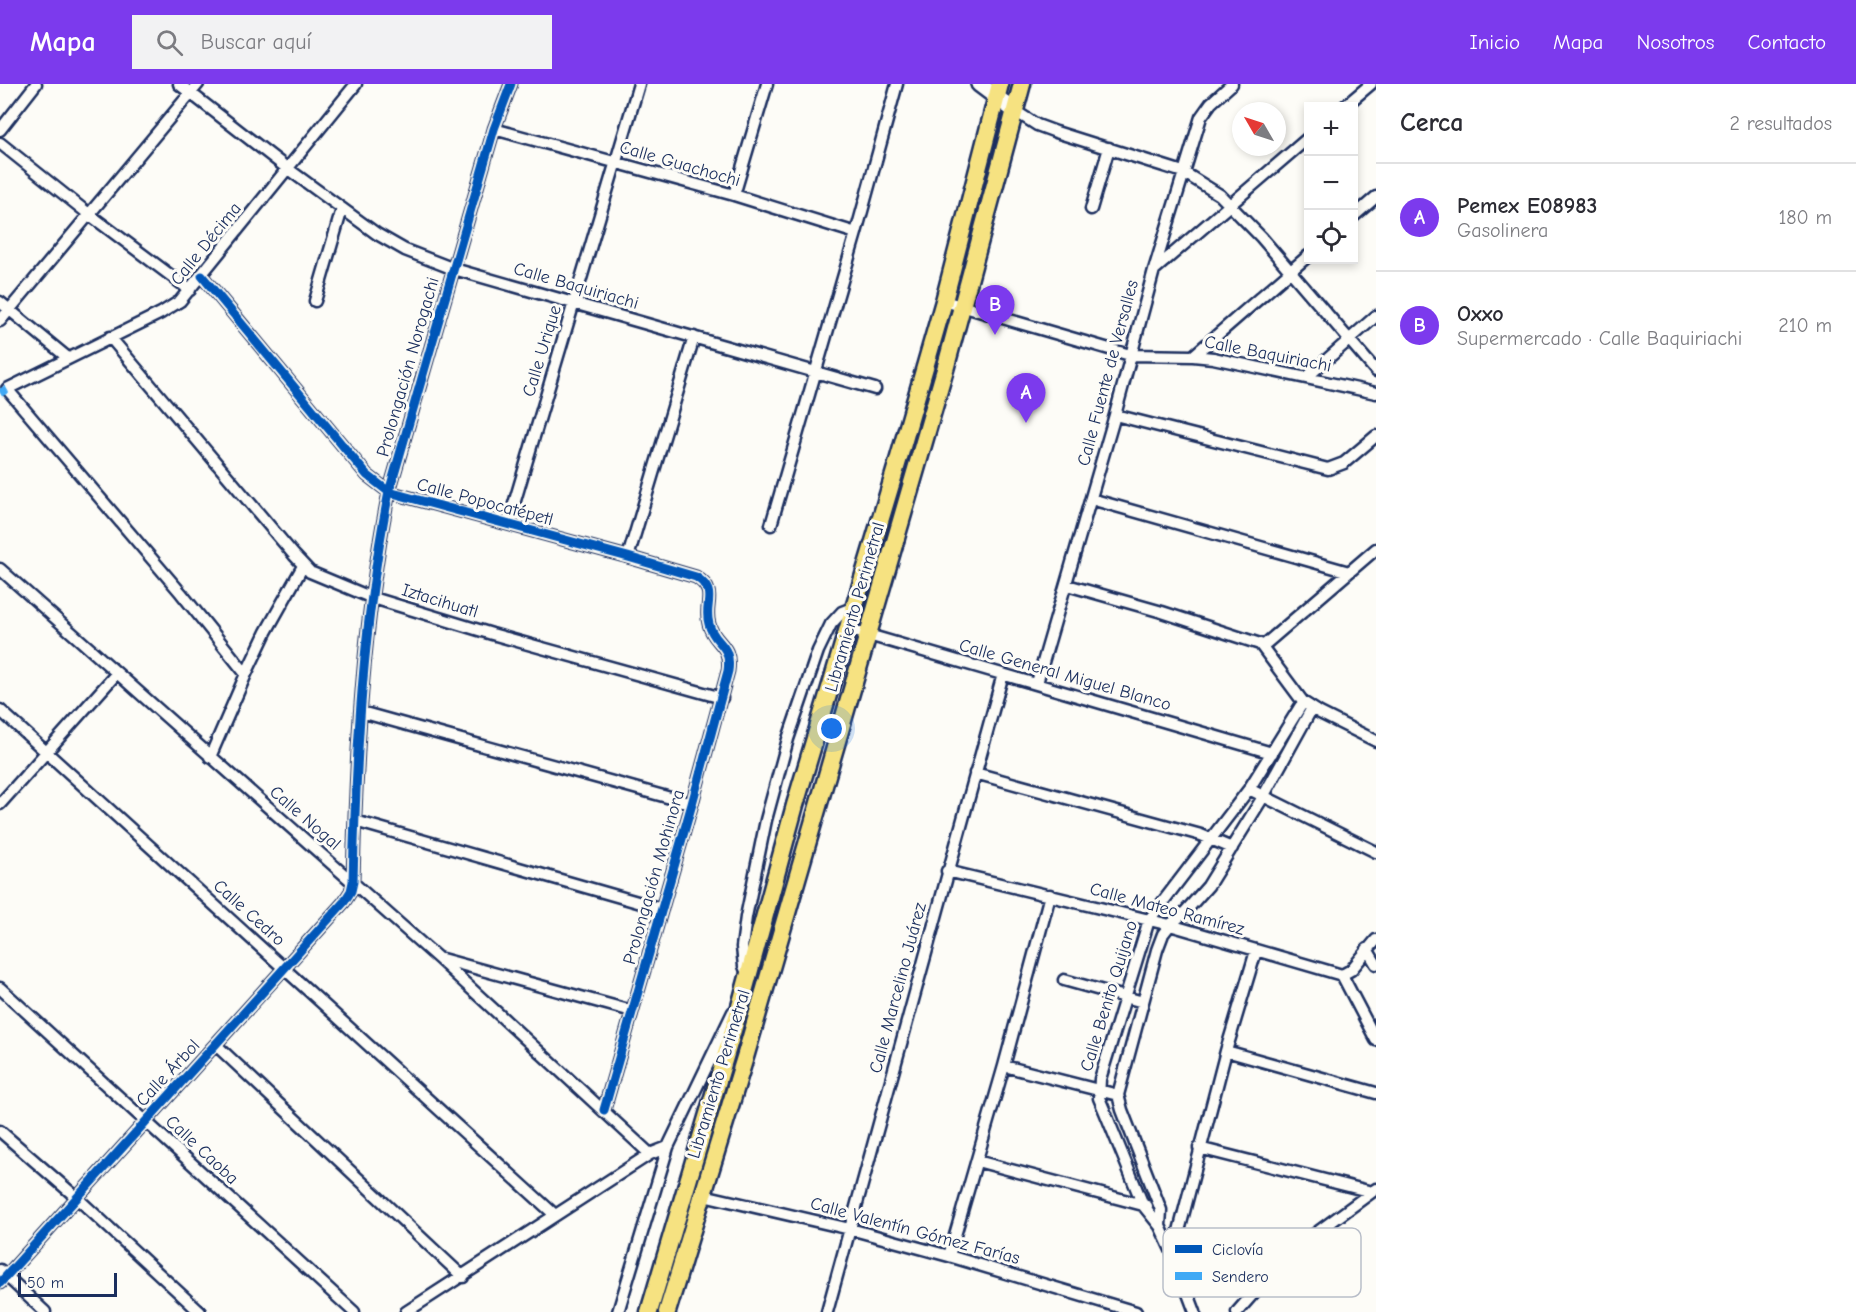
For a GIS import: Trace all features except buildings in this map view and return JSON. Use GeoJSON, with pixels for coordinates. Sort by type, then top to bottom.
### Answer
{"type":"FeatureCollection","features":[{"type":"Feature","properties":{"kind":"main road","name":"Libramiento Perimetral"},"geometry":{"type":"LineString","coordinates":[[667,1312],[736,1087],[963,307],[1022,84]]}},
{"type":"Feature","properties":{"kind":"main road","name":"Libramiento Perimetral"},"geometry":{"type":"LineString","coordinates":[[649,1312],[739,1010],[792,815],[944,301],[998,91]]}},
{"type":"Feature","properties":{"kind":"street"},"geometry":{"type":"LineString","coordinates":[[0,130],[36,84]]}},
{"type":"Feature","properties":{"kind":"street","name":"Calle Baquiriachi"},"geometry":{"type":"LineString","coordinates":[[179,84],[194,88],[288,169],[388,241],[405,250],[454,269],[875,389]]}},
{"type":"Feature","properties":{"kind":"street","name":"Prolongación Norogachi"},"geometry":{"type":"LineString","coordinates":[[353,882],[357,759],[370,597],[389,492],[494,129],[511,84]]}},
{"type":"Feature","properties":{"kind":"street","name":"Calle Urique"},"geometry":{"type":"LineString","coordinates":[[508,524],[639,84]]}},
{"type":"Feature","properties":{"kind":"street"},"geometry":{"type":"LineString","coordinates":[[734,195],[767,84]]}},
{"type":"Feature","properties":{"kind":"street"},"geometry":{"type":"LineString","coordinates":[[771,525],[897,84]]}},
{"type":"Feature","properties":{"kind":"street"},"geometry":{"type":"LineString","coordinates":[[980,84],[998,91],[1014,111],[1036,125],[1183,172],[1201,181],[1231,205],[1376,371]]}},
{"type":"Feature","properties":{"kind":"street","name":"Calle Fuente de Versalles"},"geometry":{"type":"LineString","coordinates":[[1037,683],[1067,585],[1183,172],[1201,117],[1211,103],[1232,84]]}},
{"type":"Feature","properties":{"kind":"street"},"geometry":{"type":"LineString","coordinates":[[1350,102],[1371,84]]}},
{"type":"Feature","properties":{"kind":"street","name":"Calle Décima"},"geometry":{"type":"LineString","coordinates":[[246,674],[151,557],[7,389],[175,305],[202,276],[288,169],[351,86]]}},
{"type":"Feature","properties":{"kind":"street"},"geometry":{"type":"LineString","coordinates":[[0,321],[194,88]]}},
{"type":"Feature","properties":{"kind":"street","name":"Calle Guachochi"},"geometry":{"type":"LineString","coordinates":[[494,129],[734,195],[856,233]]}},
{"type":"Feature","properties":{"kind":"street"},"geometry":{"type":"LineString","coordinates":[[1154,270],[1304,141]]}},
{"type":"Feature","properties":{"kind":"street"},"geometry":{"type":"LineString","coordinates":[[0,143],[90,215],[190,290]]}},
{"type":"Feature","properties":{"kind":"street"},"geometry":{"type":"LineString","coordinates":[[1091,209],[1109,148]]}},
{"type":"Feature","properties":{"kind":"street"},"geometry":{"type":"LineString","coordinates":[[1358,212],[1376,197]]}},
{"type":"Feature","properties":{"kind":"street"},"geometry":{"type":"LineString","coordinates":[[315,302],[342,209]]}},
{"type":"Feature","properties":{"kind":"street"},"geometry":{"type":"LineString","coordinates":[[1193,356],[1304,260]]}},
{"type":"Feature","properties":{"kind":"street","name":"Calle Popocatépetl"},"geometry":{"type":"LineString","coordinates":[[202,276],[367,475],[389,492],[628,557],[696,578],[706,585],[709,594],[709,624],[727,651]]}},
{"type":"Feature","properties":{"kind":"street","name":"Calle Baquiriachi"},"geometry":{"type":"LineString","coordinates":[[944,301],[1130,356],[1193,356],[1376,393]]}},
{"type":"Feature","properties":{"kind":"street"},"geometry":{"type":"LineString","coordinates":[[0,302],[68,358]]}},
{"type":"Feature","properties":{"kind":"street"},"geometry":{"type":"LineString","coordinates":[[1306,378],[1376,316]]}},
{"type":"Feature","properties":{"kind":"street","name":"Iztacihuatl"},"geometry":{"type":"LineString","coordinates":[[110,337],[310,572],[370,597],[492,634],[722,698]]}},
{"type":"Feature","properties":{"kind":"street"},"geometry":{"type":"LineString","coordinates":[[628,557],[694,337]]}},
{"type":"Feature","properties":{"kind":"street"},"geometry":{"type":"LineString","coordinates":[[1115,415],[1328,469],[1344,463],[1376,436]]}},
{"type":"Feature","properties":{"kind":"street"},"geometry":{"type":"LineString","coordinates":[[1091,499],[1349,572]]}},
{"type":"Feature","properties":{"kind":"street"},"geometry":{"type":"LineString","coordinates":[[1263,646],[1376,549]]}},
{"type":"Feature","properties":{"kind":"street"},"geometry":{"type":"LineString","coordinates":[[210,757],[266,632],[303,566]]}},
{"type":"Feature","properties":{"kind":"street","name":"Calle Nogal"},"geometry":{"type":"LineString","coordinates":[[0,569],[439,958],[650,1155]]}},
{"type":"Feature","properties":{"kind":"street"},"geometry":{"type":"LineString","coordinates":[[1067,585],[1256,641],[1263,646],[1307,705],[1376,741]]}},
{"type":"Feature","properties":{"kind":"street"},"geometry":{"type":"LineString","coordinates":[[748,975],[744,966],[742,947],[746,917],[766,820],[788,739],[814,661],[831,624],[842,612],[855,607]]}},
{"type":"Feature","properties":{"kind":"street","name":"Calle General Miguel Blanco"},"geometry":{"type":"LineString","coordinates":[[848,629],[1272,753]]}},
{"type":"Feature","properties":{"kind":"street","name":"Prolongación Mohinora"},"geometry":{"type":"LineString","coordinates":[[604,1110],[722,698],[729,663],[727,651]]}},
{"type":"Feature","properties":{"kind":"street"},"geometry":{"type":"LineString","coordinates":[[0,804],[117,673]]}},
{"type":"Feature","properties":{"kind":"street","name":"Calle Marcelino Juárez"},"geometry":{"type":"LineString","coordinates":[[827,1312],[1004,674]]}},
{"type":"Feature","properties":{"kind":"street","name":"Calle Benito Quijano"},"geometry":{"type":"LineString","coordinates":[[1163,1232],[1143,1206],[1105,1113],[1099,1090],[1100,1079],[1149,920],[1249,789],[1307,705]]}},
{"type":"Feature","properties":{"kind":"street","name":"Calle Benito Quijano"},"geometry":{"type":"LineString","coordinates":[[1160,1226],[1161,1210],[1118,1095],[1157,950],[1170,925],[1202,893],[1232,848],[1263,797],[1307,705]]}},
{"type":"Feature","properties":{"kind":"street","name":"Calle Cedro"},"geometry":{"type":"LineString","coordinates":[[0,710],[555,1215]]}},
{"type":"Feature","properties":{"kind":"street"},"geometry":{"type":"LineString","coordinates":[[361,712],[692,804]]}},
{"type":"Feature","properties":{"kind":"street"},"geometry":{"type":"LineString","coordinates":[[975,773],[1212,839],[1232,848]]}},
{"type":"Feature","properties":{"kind":"street"},"geometry":{"type":"LineString","coordinates":[[1249,789],[1376,852]]}},
{"type":"Feature","properties":{"kind":"street"},"geometry":{"type":"LineString","coordinates":[[355,821],[662,909]]}},
{"type":"Feature","properties":{"kind":"street","name":"Calle Mateo Ramírez"},"geometry":{"type":"LineString","coordinates":[[948,871],[1170,925],[1342,975]]}},
{"type":"Feature","properties":{"kind":"street","name":"Calle Árbol"},"geometry":{"type":"LineString","coordinates":[[2,1276],[286,968],[344,902],[351,891],[353,882]]}},
{"type":"Feature","properties":{"kind":"street"},"geometry":{"type":"LineString","coordinates":[[949,1256],[1050,895]]}},
{"type":"Feature","properties":{"kind":"street"},"geometry":{"type":"LineString","coordinates":[[1376,940],[1351,970],[1342,975],[1376,1040]]}},
{"type":"Feature","properties":{"kind":"street"},"geometry":{"type":"LineString","coordinates":[[1367,949],[1376,964]]}},
{"type":"Feature","properties":{"kind":"street"},"geometry":{"type":"LineString","coordinates":[[1179,1228],[1226,1051],[1256,951]]}},
{"type":"Feature","properties":{"kind":"street"},"geometry":{"type":"LineString","coordinates":[[439,958],[632,1011]]}},
{"type":"Feature","properties":{"kind":"street"},"geometry":{"type":"LineString","coordinates":[[1064,980],[1143,1002]]}},
{"type":"Feature","properties":{"kind":"street","name":"Calle Caoba"},"geometry":{"type":"LineString","coordinates":[[0,988],[354,1312]]}},
{"type":"Feature","properties":{"kind":"street"},"geometry":{"type":"LineString","coordinates":[[618,1312],[668,1147],[731,1014],[739,1010]]}},
{"type":"Feature","properties":{"kind":"street"},"geometry":{"type":"LineString","coordinates":[[216,1045],[463,1277]]}},
{"type":"Feature","properties":{"kind":"street"},"geometry":{"type":"LineString","coordinates":[[1226,1051],[1376,1093]]}},
{"type":"Feature","properties":{"kind":"street"},"geometry":{"type":"LineString","coordinates":[[1004,1066],[1118,1095]]}},
{"type":"Feature","properties":{"kind":"street"},"geometry":{"type":"LineString","coordinates":[[0,1131],[76,1197],[200,1312]]}},
{"type":"Feature","properties":{"kind":"street"},"geometry":{"type":"LineString","coordinates":[[405,1312],[463,1277],[650,1155],[668,1147]]}},
{"type":"Feature","properties":{"kind":"street"},"geometry":{"type":"LineString","coordinates":[[1199,1148],[1374,1190]]}},
{"type":"Feature","properties":{"kind":"street"},"geometry":{"type":"LineString","coordinates":[[977,1161],[1161,1210]]}},
{"type":"Feature","properties":{"kind":"street"},"geometry":{"type":"LineString","coordinates":[[1321,1228],[1374,1190]]}},
{"type":"Feature","properties":{"kind":"street","name":"Calle Valentín Gómez Farías"},"geometry":{"type":"LineString","coordinates":[[684,1191],[850,1229],[1136,1312]]}},
{"type":"Feature","properties":{"kind":"street"},"geometry":{"type":"LineString","coordinates":[[2,1276],[45,1312]]}},
{"type":"Feature","properties":{"kind":"street","name":"Calle Benito Quijano"},"geometry":{"type":"LineString","coordinates":[[1189,1297],[1195,1312]]}},
{"type":"Feature","properties":{"kind":"street"},"geometry":{"type":"LineString","coordinates":[[1237,1312],[1250,1297]]}},
{"type":"Feature","properties":{"kind":"marked path"},"geometry":{"type":"LineString","coordinates":[[0,393],[7,389]]}},
{"type":"Feature","properties":{"kind":"cycle path"},"geometry":{"type":"LineString","coordinates":[[0,1283],[344,902],[351,891],[362,686],[373,589],[389,492],[494,129],[511,84]]}},
{"type":"Feature","properties":{"kind":"cycle path"},"geometry":{"type":"LineString","coordinates":[[202,276],[367,475],[389,492],[696,577],[707,588],[709,624],[711,631],[725,649],[729,662],[728,671],[604,1110]]}},
{"type":"Feature","properties":{"kind":"place","name":"Oxxo"},"geometry":{"type":"Point","coordinates":[995,335]}},
{"type":"Feature","properties":{"kind":"place","name":"Pemex E08983"},"geometry":{"type":"Point","coordinates":[1026,423]}}]}
